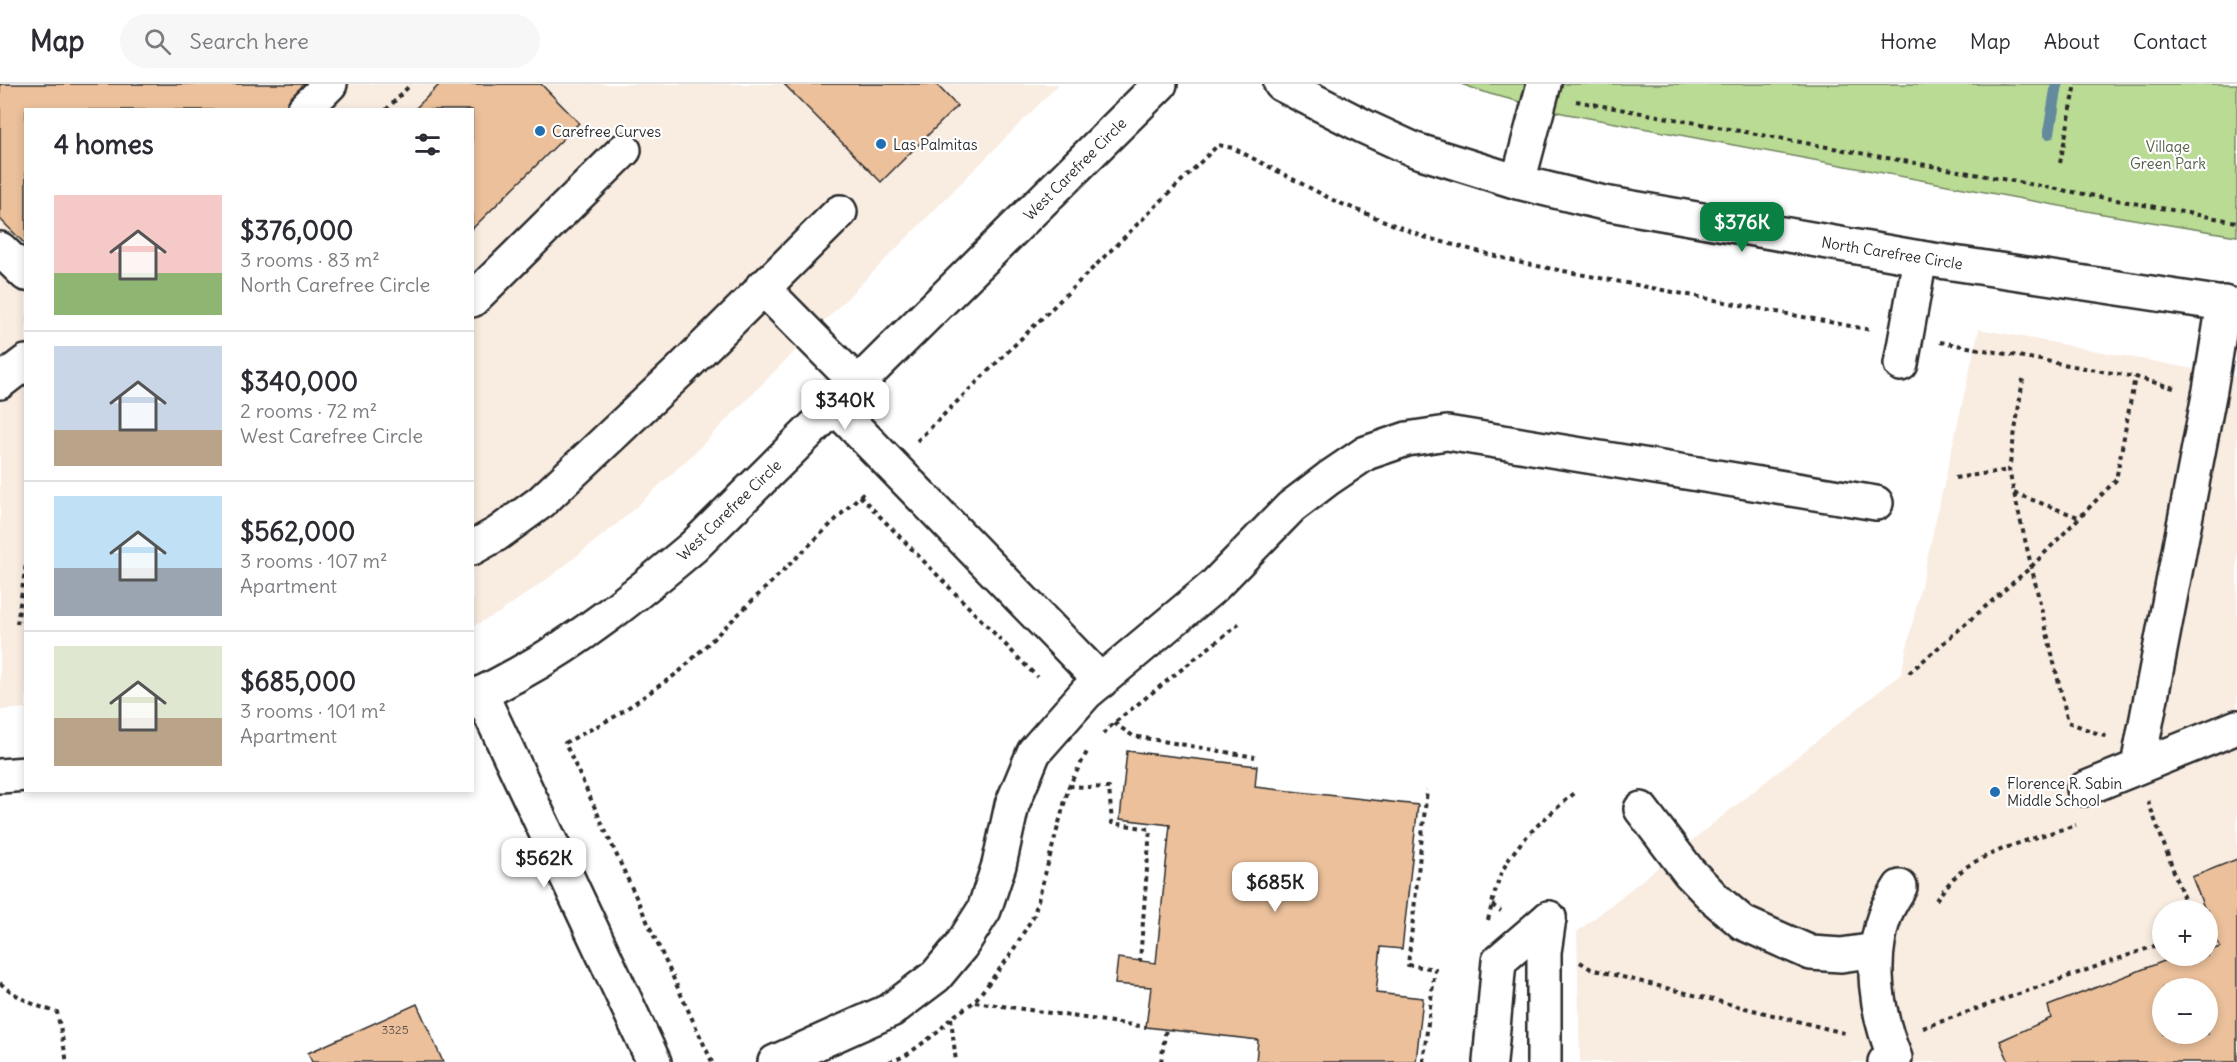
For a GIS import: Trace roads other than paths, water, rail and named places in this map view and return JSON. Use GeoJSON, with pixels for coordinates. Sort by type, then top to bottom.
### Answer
{"type":"FeatureCollection","features":[{"type":"Feature","properties":{"kind":"main road"},"geometry":{"type":"LineString","coordinates":[[306,108],[330,84]]}},
{"type":"Feature","properties":{"kind":"main road","name":"West Carefree Circle"},"geometry":{"type":"LineString","coordinates":[[477,695],[578,638],[629,601],[693,547],[1160,84]]}},
{"type":"Feature","properties":{"kind":"main road","name":"North Carefree Circle"},"geometry":{"type":"LineString","coordinates":[[1281,84],[1416,150],[1518,182],[1604,203],[1920,258],[2230,304]]}},
{"type":"Feature","properties":{"kind":"main road"},"geometry":{"type":"LineString","coordinates":[[1518,182],[1543,89]]}},
{"type":"Feature","properties":{"kind":"main road"},"geometry":{"type":"LineString","coordinates":[[474,298],[624,150]]}},
{"type":"Feature","properties":{"kind":"main road"},"geometry":{"type":"LineString","coordinates":[[474,547],[498,534],[541,502],[680,372],[840,212]]}},
{"type":"Feature","properties":{"kind":"main road"},"geometry":{"type":"LineString","coordinates":[[0,249],[24,272]]}},
{"type":"Feature","properties":{"kind":"main road"},"geometry":{"type":"LineString","coordinates":[[1904,350],[1920,258]]}},
{"type":"Feature","properties":{"kind":"main road"},"geometry":{"type":"LineString","coordinates":[[762,288],[858,384]]}},
{"type":"Feature","properties":{"kind":"main road"},"geometry":{"type":"LineString","coordinates":[[2138,765],[2210,390],[2230,304]]}},
{"type":"Feature","properties":{"kind":"main road"},"geometry":{"type":"LineString","coordinates":[[0,382],[24,364]]}},
{"type":"Feature","properties":{"kind":"main road"},"geometry":{"type":"LineString","coordinates":[[834,406],[1101,681]]}},
{"type":"Feature","properties":{"kind":"main road"},"geometry":{"type":"LineString","coordinates":[[775,1062],[891,1010],[936,976],[961,946],[984,910],[999,865],[1012,805],[1034,752],[1086,693],[1214,586],[1291,507],[1366,453],[1407,439],[1447,433],[1876,503]]}},
{"type":"Feature","properties":{"kind":"main road"},"geometry":{"type":"LineString","coordinates":[[477,695],[654,1062]]}},
{"type":"Feature","properties":{"kind":"main road"},"geometry":{"type":"LineString","coordinates":[[2084,789],[2138,765],[2237,727]]}},
{"type":"Feature","properties":{"kind":"main road"},"geometry":{"type":"LineString","coordinates":[[0,776],[24,774]]}},
{"type":"Feature","properties":{"kind":"main road"},"geometry":{"type":"LineString","coordinates":[[1641,809],[1689,872],[1743,923],[1811,953],[1841,955],[1876,950]]}},
{"type":"Feature","properties":{"kind":"main road"},"geometry":{"type":"LineString","coordinates":[[1890,1060],[1877,994],[1876,950],[1887,911],[1900,887]]}},
{"type":"Feature","properties":{"kind":"main road"},"geometry":{"type":"LineString","coordinates":[[1490,1062],[1498,961],[1548,929],[1544,952],[1544,1062]]}},
{"type":"Feature","properties":{"kind":"waterway"},"geometry":{"type":"LineString","coordinates":[[2049,133],[2057,84]]}},
{"type":"Feature","properties":{"kind":"place","name":"Carefree Curves"},"geometry":{"type":"Point","coordinates":[540,131]}},
{"type":"Feature","properties":{"kind":"place","name":"Las Palmitas"},"geometry":{"type":"Point","coordinates":[881,144]}},
{"type":"Feature","properties":{"kind":"place","name":"Florence R. Sabin Middle School"},"geometry":{"type":"Point","coordinates":[1995,792]}},
{"type":"Feature","properties":{"kind":"park label","name":"Village Green Park"},"geometry":{"type":"Point","coordinates":[2168,154]}}]}
